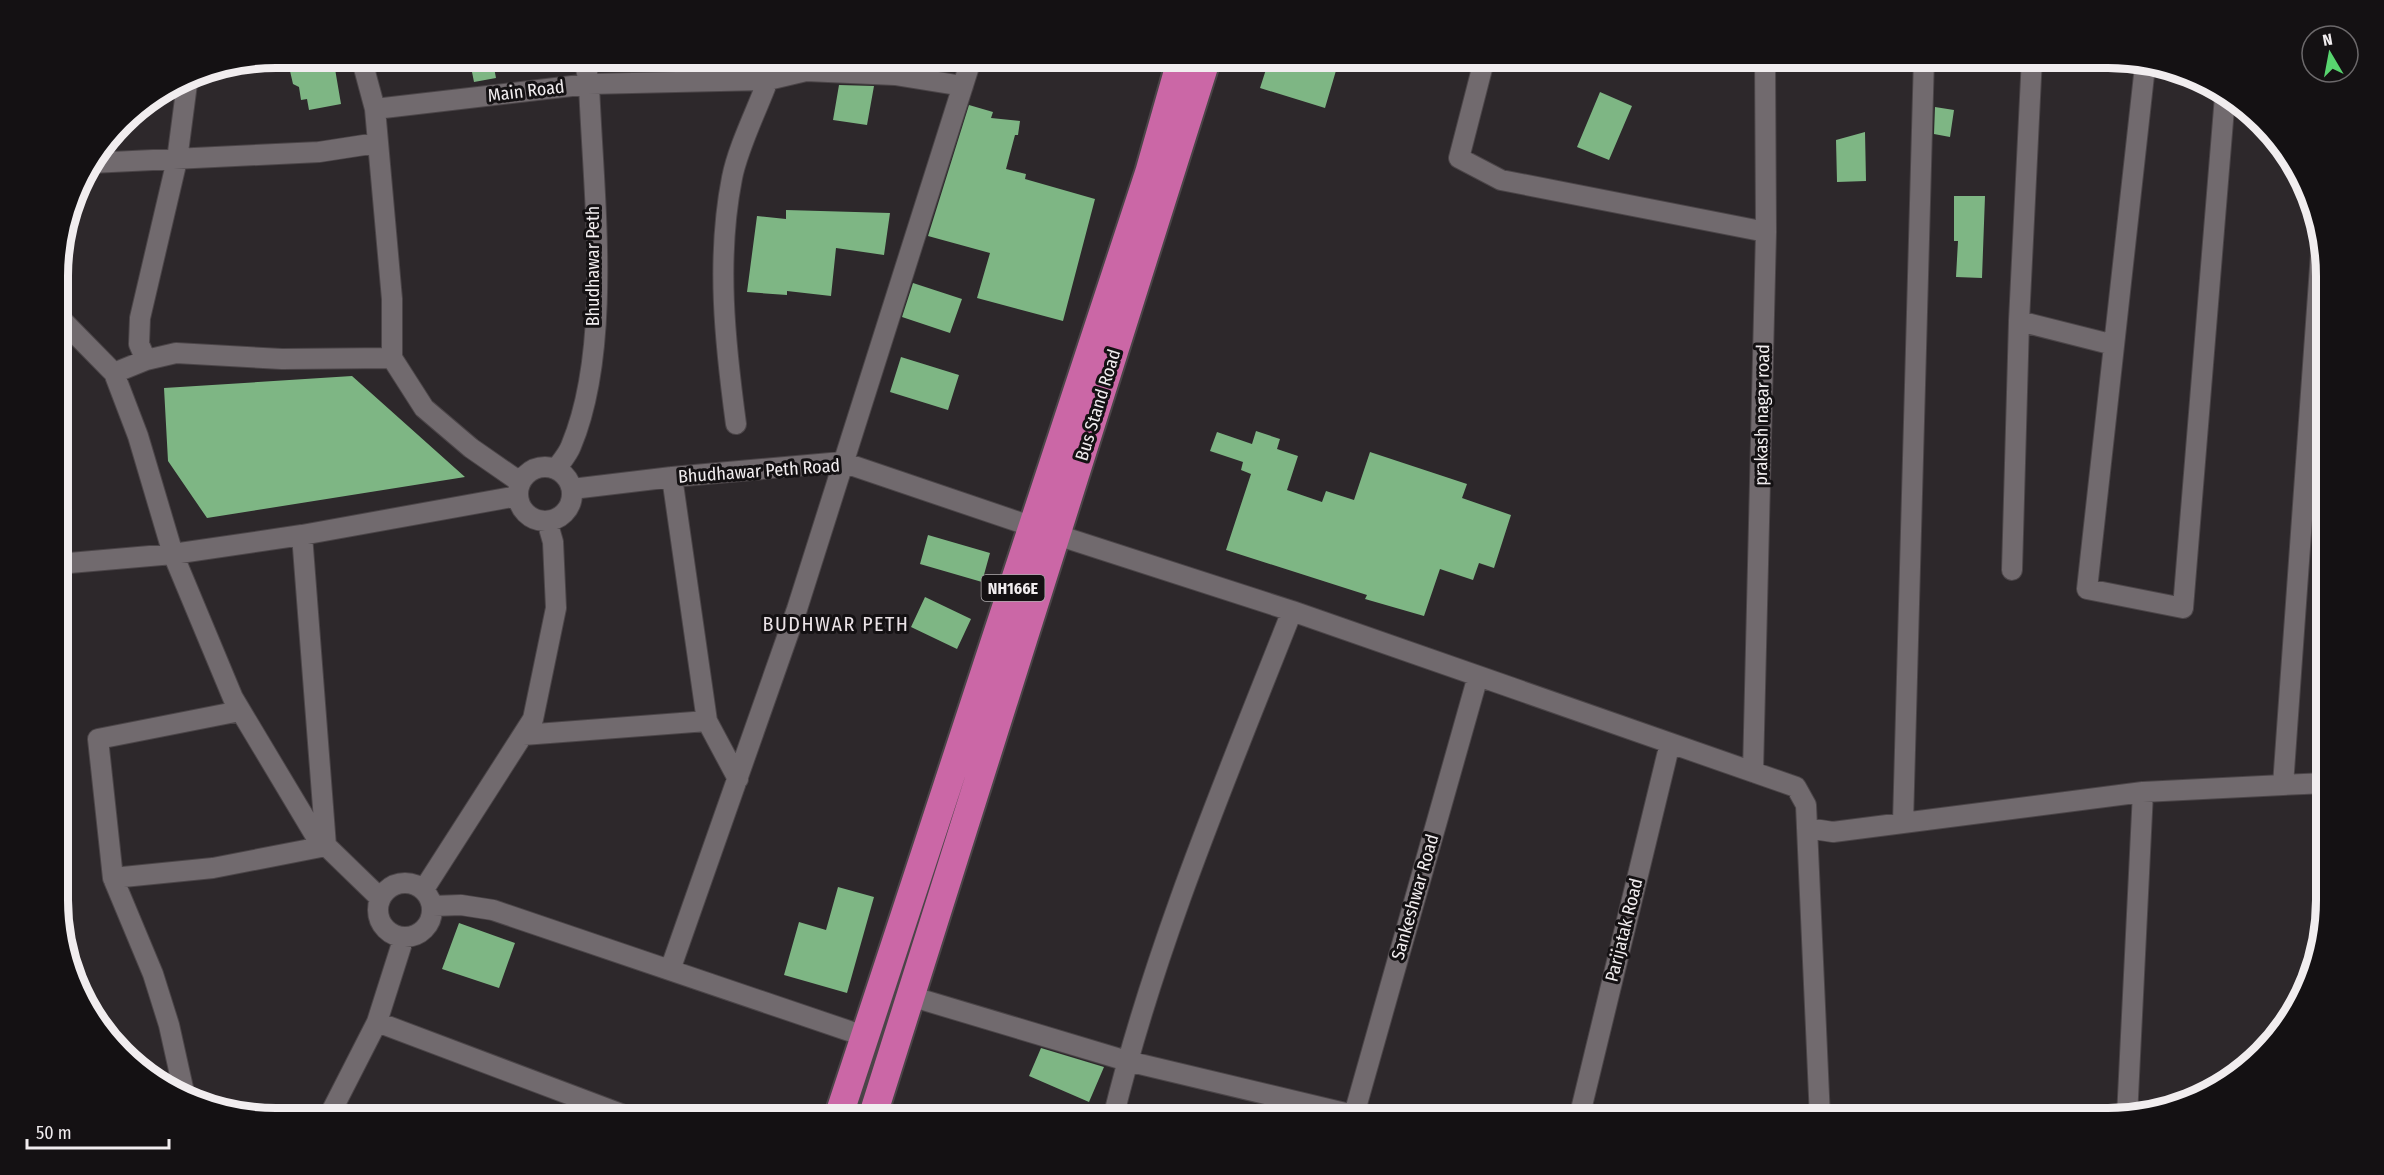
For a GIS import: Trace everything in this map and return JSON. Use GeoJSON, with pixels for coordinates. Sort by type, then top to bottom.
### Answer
{"type":"FeatureCollection","features":[{"type":"Feature","properties":{"kind":"highway","name":"NH166E"},"geometry":{"type":"LineString","coordinates":[[841,1108],[853,1069],[867,1037],[1149,173],[1179,68]]}},
{"type":"Feature","properties":{"kind":"highway","name":"Bus Stand Road"},"geometry":{"type":"LineString","coordinates":[[910,996],[989,752],[1034,527],[1203,68]]}},
{"type":"Feature","properties":{"kind":"highway","name":"NH166E"},"geometry":{"type":"LineString","coordinates":[[875,1108],[910,996]]}},
{"type":"Feature","properties":{"kind":"street"},"geometry":{"type":"LineString","coordinates":[[68,563],[173,554],[302,535],[519,489],[529,472],[542,467],[556,469],[569,480],[572,489],[567,509],[556,518],[547,520],[533,518],[523,509],[519,489],[424,408],[392,358],[392,299],[375,109],[364,68]]}},
{"type":"Feature","properties":{"kind":"street","name":"Bhudhawar Peth"},"geometry":{"type":"LineString","coordinates":[[556,469],[571,448],[588,386],[597,293],[589,84],[586,68]]}},
{"type":"Feature","properties":{"kind":"street","name":"Main Road"},"geometry":{"type":"LineString","coordinates":[[375,109],[589,84],[768,80],[795,68]]}},
{"type":"Feature","properties":{"kind":"street","name":"Main Road"},"geometry":{"type":"LineString","coordinates":[[837,68],[963,86]]}},
{"type":"Feature","properties":{"kind":"street"},"geometry":{"type":"LineString","coordinates":[[670,970],[797,609],[969,68]]}},
{"type":"Feature","properties":{"kind":"street"},"geometry":{"type":"LineString","coordinates":[[1482,68],[1459,158],[1501,180],[1766,232]]}},
{"type":"Feature","properties":{"kind":"street","name":"prakash nagar road"},"geometry":{"type":"LineString","coordinates":[[1753,772],[1766,232],[1765,68]]}},
{"type":"Feature","properties":{"kind":"street"},"geometry":{"type":"LineString","coordinates":[[1903,823],[1924,68]]}},
{"type":"Feature","properties":{"kind":"street"},"geometry":{"type":"LineString","coordinates":[[2012,570],[2019,321],[2031,68]]}},
{"type":"Feature","properties":{"kind":"street"},"geometry":{"type":"LineString","coordinates":[[2145,70],[2087,589],[2183,608],[2224,103]]}},
{"type":"Feature","properties":{"kind":"street"},"geometry":{"type":"LineString","coordinates":[[736,424],[725,342],[723,262],[732,177],[768,80]]}},
{"type":"Feature","properties":{"kind":"street"},"geometry":{"type":"LineString","coordinates":[[146,360],[139,344],[140,318],[177,160],[186,88]]}},
{"type":"Feature","properties":{"kind":"street"},"geometry":{"type":"LineString","coordinates":[[101,164],[319,152],[377,143]]}},
{"type":"Feature","properties":{"kind":"street"},"geometry":{"type":"LineString","coordinates":[[2019,321],[2114,345]]}},
{"type":"Feature","properties":{"kind":"street"},"geometry":{"type":"LineString","coordinates":[[2283,785],[2316,323]]}},
{"type":"Feature","properties":{"kind":"street"},"geometry":{"type":"LineString","coordinates":[[68,326],[114,373],[138,436],[173,554],[240,711],[315,834],[380,898]]}},
{"type":"Feature","properties":{"kind":"street"},"geometry":{"type":"LineString","coordinates":[[114,373],[146,360],[176,353],[282,359],[392,358]]}},
{"type":"Feature","properties":{"kind":"street","name":"Bhudhawar Peth Road"},"geometry":{"type":"LineString","coordinates":[[572,489],[672,477],[842,462],[1292,611],[1796,788],[1806,805],[1820,1107]]}},
{"type":"Feature","properties":{"kind":"street"},"geometry":{"type":"LineString","coordinates":[[672,477],[707,721],[738,779]]}},
{"type":"Feature","properties":{"kind":"street"},"geometry":{"type":"LineString","coordinates":[[547,520],[553,542],[556,608],[533,719],[428,898],[432,915],[424,930],[416,935],[404,937],[389,932],[382,925],[378,916],[380,898],[385,891],[401,883],[410,882],[428,898],[493,910],[867,1037]]}},
{"type":"Feature","properties":{"kind":"street"},"geometry":{"type":"LineString","coordinates":[[302,535],[326,846]]}},
{"type":"Feature","properties":{"kind":"street"},"geometry":{"type":"LineString","coordinates":[[1116,1108],[1127,1062],[1200,847],[1292,611]]}},
{"type":"Feature","properties":{"kind":"street","name":"Sankeshwar Road"},"geometry":{"type":"LineString","coordinates":[[1360,1107],[1478,676]]}},
{"type":"Feature","properties":{"kind":"street"},"geometry":{"type":"LineString","coordinates":[[182,1085],[169,1025],[153,974],[113,878],[98,739],[240,711]]}},
{"type":"Feature","properties":{"kind":"street"},"geometry":{"type":"LineString","coordinates":[[523,735],[707,721]]}},
{"type":"Feature","properties":{"kind":"street","name":"Parijatak Road"},"geometry":{"type":"LineString","coordinates":[[1582,1107],[1670,743]]}},
{"type":"Feature","properties":{"kind":"street"},"geometry":{"type":"LineString","coordinates":[[1807,828],[1833,831],[2142,792],[2316,784]]}},
{"type":"Feature","properties":{"kind":"street"},"geometry":{"type":"LineString","coordinates":[[2127,1106],[2142,792]]}},
{"type":"Feature","properties":{"kind":"street"},"geometry":{"type":"LineString","coordinates":[[113,878],[213,868],[326,846]]}},
{"type":"Feature","properties":{"kind":"street"},"geometry":{"type":"LineString","coordinates":[[333,1108],[377,1022],[404,937]]}},
{"type":"Feature","properties":{"kind":"street"},"geometry":{"type":"LineString","coordinates":[[910,996],[1127,1062],[1321,1107]]}},
{"type":"Feature","properties":{"kind":"street"},"geometry":{"type":"LineString","coordinates":[[377,1022],[605,1108]]}},
{"type":"Feature","properties":{"kind":"building"},"geometry":{"type":"Polygon","coordinates":[[[306,68],[335,68],[341,104],[309,110],[307,99],[301,100],[299,87],[293,84],[290,71],[306,68]]]}},
{"type":"Feature","properties":{"kind":"building"},"geometry":{"type":"Polygon","coordinates":[[[471,68],[494,68],[496,78],[474,82],[471,68]]]}},
{"type":"Feature","properties":{"kind":"building"},"geometry":{"type":"Polygon","coordinates":[[[1266,68],[1337,68],[1325,108],[1260,88],[1266,68]]]}},
{"type":"Feature","properties":{"kind":"building"},"geometry":{"type":"Polygon","coordinates":[[[839,85],[874,86],[867,125],[833,120],[839,85]]]}},
{"type":"Feature","properties":{"kind":"building"},"geometry":{"type":"Polygon","coordinates":[[[1600,92],[1632,106],[1609,160],[1577,147],[1600,92]]]}},
{"type":"Feature","properties":{"kind":"building"},"geometry":{"type":"Polygon","coordinates":[[[969,105],[993,112],[991,118],[1020,121],[1018,135],[1015,135],[1006,169],[1026,174],[1025,179],[1095,199],[1063,321],[977,298],[990,253],[928,236],[969,105]]]}},
{"type":"Feature","properties":{"kind":"building"},"geometry":{"type":"Polygon","coordinates":[[[1935,107],[1954,110],[1950,137],[1934,134],[1935,107]]]}},
{"type":"Feature","properties":{"kind":"building"},"geometry":{"type":"Polygon","coordinates":[[[1865,132],[1866,181],[1837,182],[1836,140],[1865,132]]]}},
{"type":"Feature","properties":{"kind":"building"},"geometry":{"type":"Polygon","coordinates":[[[1954,196],[1985,196],[1982,278],[1956,277],[1958,241],[1954,241],[1954,196]]]}},
{"type":"Feature","properties":{"kind":"building"},"geometry":{"type":"Polygon","coordinates":[[[786,210],[890,213],[884,255],[836,248],[831,296],[787,291],[787,295],[747,292],[757,216],[786,219],[786,210]]]}},
{"type":"Feature","properties":{"kind":"building"},"geometry":{"type":"Polygon","coordinates":[[[913,283],[962,299],[950,333],[902,317],[913,283]]]}},
{"type":"Feature","properties":{"kind":"building"},"geometry":{"type":"Polygon","coordinates":[[[901,357],[959,375],[948,410],[890,392],[901,357]]]}},
{"type":"Feature","properties":{"kind":"building"},"geometry":{"type":"Polygon","coordinates":[[[352,376],[465,477],[207,518],[168,461],[164,388],[352,376]]]}},
{"type":"Feature","properties":{"kind":"building"},"geometry":{"type":"Polygon","coordinates":[[[1256,431],[1280,439],[1277,449],[1298,456],[1287,490],[1322,502],[1326,491],[1354,500],[1370,452],[1467,484],[1462,498],[1511,515],[1494,568],[1479,563],[1473,580],[1440,569],[1424,616],[1365,599],[1367,595],[1226,550],[1251,474],[1241,470],[1243,462],[1210,451],[1217,432],[1252,444],[1256,431]]]}},
{"type":"Feature","properties":{"kind":"building"},"geometry":{"type":"Polygon","coordinates":[[[928,535],[990,553],[982,582],[920,564],[928,535]]]}},
{"type":"Feature","properties":{"kind":"building"},"geometry":{"type":"Polygon","coordinates":[[[925,597],[971,619],[957,649],[911,627],[925,597]]]}},
{"type":"Feature","properties":{"kind":"building"},"geometry":{"type":"Polygon","coordinates":[[[838,887],[874,897],[847,993],[784,975],[799,922],[826,930],[838,887]]]}},
{"type":"Feature","properties":{"kind":"building"},"geometry":{"type":"Polygon","coordinates":[[[459,923],[515,943],[499,988],[442,969],[459,923]]]}},
{"type":"Feature","properties":{"kind":"building"},"geometry":{"type":"Polygon","coordinates":[[[1041,1048],[1104,1067],[1089,1102],[1029,1076],[1041,1048]]]}},
{"type":"Feature","properties":{"kind":"district","name":"BUDHWAR PETH"},"geometry":{"type":"Point","coordinates":[836,624]}}]}
